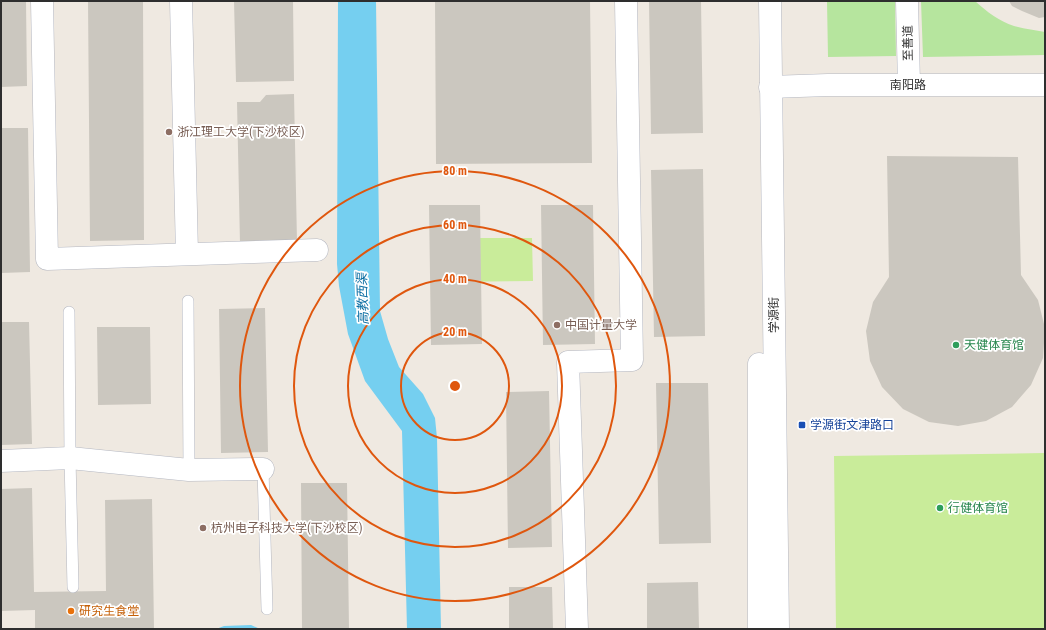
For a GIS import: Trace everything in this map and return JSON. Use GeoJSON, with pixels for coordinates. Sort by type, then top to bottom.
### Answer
{"type":"FeatureCollection","features":[{"type":"Feature","properties":{"kind":"street"},"geometry":{"type":"LineString","coordinates":[[42,1],[47,258],[316,250]]}},
{"type":"Feature","properties":{"kind":"street"},"geometry":{"type":"LineString","coordinates":[[181,1],[187,254]]}},
{"type":"Feature","properties":{"kind":"street"},"geometry":{"type":"LineString","coordinates":[[577,629],[568,362],[632,360],[626,1]]}},
{"type":"Feature","properties":{"kind":"street","name":"学源街"},"geometry":{"type":"LineString","coordinates":[[759,1],[759,629]]}},
{"type":"Feature","properties":{"kind":"street","name":"学源街"},"geometry":{"type":"LineString","coordinates":[[770,1],[778,629]]}},
{"type":"Feature","properties":{"kind":"street","name":"至善道"},"geometry":{"type":"LineString","coordinates":[[907,1],[909,85]]}},
{"type":"Feature","properties":{"kind":"street","name":"南阳路"},"geometry":{"type":"LineString","coordinates":[[770,87],[1045,85]]}},
{"type":"Feature","properties":{"kind":"street"},"geometry":{"type":"LineString","coordinates":[[1,461],[70,458],[189,470],[263,468]]}},
{"type":"Feature","properties":{"kind":"lane"},"geometry":{"type":"LineString","coordinates":[[188,301],[189,470]]}},
{"type":"Feature","properties":{"kind":"lane"},"geometry":{"type":"LineString","coordinates":[[69,312],[73,587]]}},
{"type":"Feature","properties":{"kind":"lane"},"geometry":{"type":"LineString","coordinates":[[263,468],[267,609]]}},
{"type":"Feature","properties":{"kind":"green space"},"geometry":{"type":"Polygon","coordinates":[[[827,1],[895,1],[896,56],[828,57],[827,1]]]}},
{"type":"Feature","properties":{"kind":"green space"},"geometry":{"type":"Polygon","coordinates":[[[921,1],[975,1],[1003,22],[1022,28],[1045,32],[1045,55],[923,57],[921,1]]]}},
{"type":"Feature","properties":{"kind":"green space"},"geometry":{"type":"Polygon","coordinates":[[[443,238],[532,238],[533,281],[444,282],[443,238]]]}},
{"type":"Feature","properties":{"kind":"green space","name":"行健体育馆"},"geometry":{"type":"Polygon","coordinates":[[[1045,453],[1045,629],[836,629],[834,456],[1045,453]]]}},
{"type":"Feature","properties":{"kind":"water","name":"高教西渠"},"geometry":{"type":"Polygon","coordinates":[[[338,1],[376,1],[380,311],[388,339],[399,367],[423,394],[435,418],[437,438],[441,629],[407,629],[402,431],[365,381],[348,334],[339,286],[337,264],[338,1]]]}},
{"type":"Feature","properties":{"kind":"water"},"geometry":{"type":"Polygon","coordinates":[[[251,625],[260,629],[216,629],[224,626],[251,625]]]}},
{"type":"Feature","properties":{"kind":"building"},"geometry":{"type":"Polygon","coordinates":[[[1,1],[26,1],[27,86],[1,87],[1,1]]]}},
{"type":"Feature","properties":{"kind":"building"},"geometry":{"type":"Polygon","coordinates":[[[88,1],[143,1],[144,240],[90,241],[88,1]]]}},
{"type":"Feature","properties":{"kind":"building"},"geometry":{"type":"Polygon","coordinates":[[[234,1],[293,1],[294,81],[236,82],[234,1]]]}},
{"type":"Feature","properties":{"kind":"building"},"geometry":{"type":"Polygon","coordinates":[[[435,1],[590,1],[592,163],[436,164],[435,1]]]}},
{"type":"Feature","properties":{"kind":"building"},"geometry":{"type":"Polygon","coordinates":[[[649,1],[701,1],[703,133],[651,134],[649,1]]]}},
{"type":"Feature","properties":{"kind":"building"},"geometry":{"type":"Polygon","coordinates":[[[1009,1],[1045,1],[1045,17],[1039,18],[1022,11],[1012,6],[1009,1]]]}},
{"type":"Feature","properties":{"kind":"building"},"geometry":{"type":"Polygon","coordinates":[[[294,94],[297,242],[240,244],[237,102],[260,102],[266,95],[294,94]]]}},
{"type":"Feature","properties":{"kind":"building"},"geometry":{"type":"Polygon","coordinates":[[[1,128],[28,128],[30,272],[1,273],[1,128]]]}},
{"type":"Feature","properties":{"kind":"building","name":"天健体育馆"},"geometry":{"type":"Polygon","coordinates":[[[887,156],[1018,157],[1021,275],[1038,300],[1045,328],[1043,358],[1031,385],[1012,407],[986,421],[958,426],[929,422],[903,409],[882,387],[870,361],[866,331],[873,302],[889,277],[887,156]]]}},
{"type":"Feature","properties":{"kind":"building"},"geometry":{"type":"Polygon","coordinates":[[[703,169],[705,336],[654,337],[651,170],[703,169]]]}},
{"type":"Feature","properties":{"kind":"building"},"geometry":{"type":"Polygon","coordinates":[[[429,205],[480,205],[482,344],[431,345],[429,205]]]}},
{"type":"Feature","properties":{"kind":"building"},"geometry":{"type":"Polygon","coordinates":[[[541,205],[593,205],[595,344],[543,345],[541,205]]]}},
{"type":"Feature","properties":{"kind":"building"},"geometry":{"type":"Polygon","coordinates":[[[265,308],[268,452],[221,453],[219,309],[265,308]]]}},
{"type":"Feature","properties":{"kind":"building"},"geometry":{"type":"Polygon","coordinates":[[[1,322],[29,322],[32,444],[1,445],[1,322]]]}},
{"type":"Feature","properties":{"kind":"building"},"geometry":{"type":"Polygon","coordinates":[[[97,327],[150,327],[151,404],[98,405],[97,327]]]}},
{"type":"Feature","properties":{"kind":"building"},"geometry":{"type":"Polygon","coordinates":[[[656,383],[708,383],[711,543],[659,544],[656,383]]]}},
{"type":"Feature","properties":{"kind":"building"},"geometry":{"type":"Polygon","coordinates":[[[549,391],[552,547],[508,548],[506,392],[549,391]]]}},
{"type":"Feature","properties":{"kind":"building"},"geometry":{"type":"Polygon","coordinates":[[[301,483],[347,483],[349,629],[302,629],[301,483]]]}},
{"type":"Feature","properties":{"kind":"building"},"geometry":{"type":"Polygon","coordinates":[[[32,488],[34,592],[106,591],[105,500],[152,499],[154,629],[35,629],[35,610],[1,611],[1,489],[32,488]]]}},
{"type":"Feature","properties":{"kind":"building"},"geometry":{"type":"Polygon","coordinates":[[[698,582],[699,629],[647,629],[647,583],[698,582]]]}},
{"type":"Feature","properties":{"kind":"building"},"geometry":{"type":"Polygon","coordinates":[[[509,587],[552,587],[553,629],[509,629],[509,587]]]}},
{"type":"Feature","properties":{"kind":"place","name":"浙江理工大学(下沙校区)"},"geometry":{"type":"Point","coordinates":[169,132]}},
{"type":"Feature","properties":{"kind":"place","name":"中国计量大学"},"geometry":{"type":"Point","coordinates":[557,325]}},
{"type":"Feature","properties":{"kind":"place","name":"天健体育馆"},"geometry":{"type":"Point","coordinates":[956,345]}},
{"type":"Feature","properties":{"kind":"place","name":"学源街文津路口"},"geometry":{"type":"Point","coordinates":[802,425]}},
{"type":"Feature","properties":{"kind":"place","name":"行健体育馆"},"geometry":{"type":"Point","coordinates":[940,508]}},
{"type":"Feature","properties":{"kind":"place","name":"杭州电子科技大学(下沙校区)"},"geometry":{"type":"Point","coordinates":[203,528]}},
{"type":"Feature","properties":{"kind":"place","name":"研究生食堂"},"geometry":{"type":"Point","coordinates":[71,611]}}]}
